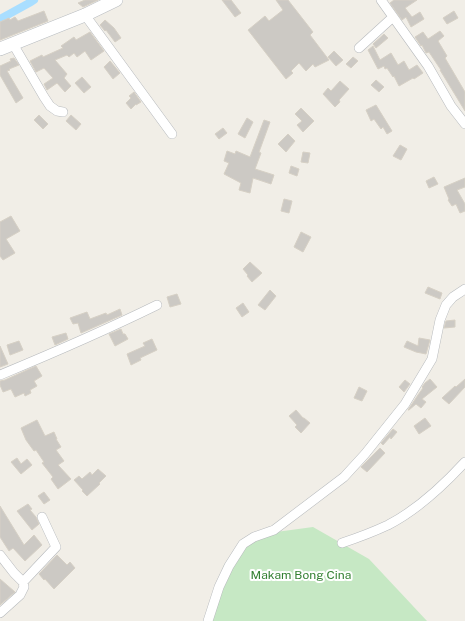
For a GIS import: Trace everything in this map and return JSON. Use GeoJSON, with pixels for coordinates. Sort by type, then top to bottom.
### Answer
{"type":"FeatureCollection","features":[{"type":"Feature","properties":{"kind":"main road"},"geometry":{"type":"LineString","coordinates":[[0,49],[85,15],[116,0]]}},
{"type":"Feature","properties":{"kind":"street"},"geometry":{"type":"LineString","coordinates":[[381,0],[428,66],[451,106],[465,124]]}},
{"type":"Feature","properties":{"kind":"street"},"geometry":{"type":"LineString","coordinates":[[85,15],[172,134]]}},
{"type":"Feature","properties":{"kind":"street"},"geometry":{"type":"LineString","coordinates":[[359,48],[393,17]]}},
{"type":"Feature","properties":{"kind":"street"},"geometry":{"type":"LineString","coordinates":[[13,44],[50,106],[57,111],[63,112]]}},
{"type":"Feature","properties":{"kind":"street"},"geometry":{"type":"LineString","coordinates":[[208,621],[219,587],[229,566],[243,544],[254,537],[274,530],[344,477],[365,454],[405,404],[432,359],[440,320],[446,305],[453,297],[465,289]]}},
{"type":"Feature","properties":{"kind":"street"},"geometry":{"type":"LineString","coordinates":[[0,375],[61,350],[157,305]]}},
{"type":"Feature","properties":{"kind":"street"},"geometry":{"type":"LineString","coordinates":[[342,543],[380,529],[420,505],[452,477],[465,462]]}},
{"type":"Feature","properties":{"kind":"street"},"geometry":{"type":"LineString","coordinates":[[23,582],[56,547],[42,517]]}},
{"type":"Feature","properties":{"kind":"street"},"geometry":{"type":"LineString","coordinates":[[0,555],[23,582],[24,587],[20,595],[0,613]]}},
{"type":"Feature","properties":{"kind":"green space","name":"Makam Bong Cina"},"geometry":{"type":"Polygon","coordinates":[[[313,527],[369,559],[427,621],[204,621],[224,565],[254,535],[313,527]]]}},
{"type":"Feature","properties":{"kind":"building"},"geometry":{"type":"Polygon","coordinates":[[[85,0],[98,0],[83,7],[78,3],[85,0]]]}},
{"type":"Feature","properties":{"kind":"building"},"geometry":{"type":"Polygon","coordinates":[[[222,0],[231,0],[241,13],[235,17],[222,0]]]}},
{"type":"Feature","properties":{"kind":"building"},"geometry":{"type":"Polygon","coordinates":[[[276,0],[288,0],[313,32],[310,35],[329,60],[315,67],[313,64],[306,71],[299,63],[291,71],[293,73],[286,79],[248,30],[265,16],[269,21],[283,10],[276,0]]]}},
{"type":"Feature","properties":{"kind":"building"},"geometry":{"type":"Polygon","coordinates":[[[394,0],[417,0],[405,8],[412,17],[420,12],[424,19],[411,27],[406,17],[402,20],[390,3],[394,0]]]}},
{"type":"Feature","properties":{"kind":"building"},"geometry":{"type":"Polygon","coordinates":[[[44,11],[48,21],[0,40],[0,22],[9,18],[10,20],[15,17],[18,21],[44,11]]]}},
{"type":"Feature","properties":{"kind":"building"},"geometry":{"type":"Polygon","coordinates":[[[454,11],[458,18],[447,24],[443,18],[454,11]]]}},
{"type":"Feature","properties":{"kind":"building"},"geometry":{"type":"Polygon","coordinates":[[[105,20],[114,28],[121,38],[115,42],[100,25],[105,20]]]}},
{"type":"Feature","properties":{"kind":"building"},"geometry":{"type":"Polygon","coordinates":[[[440,31],[444,36],[438,41],[447,56],[445,58],[465,92],[465,111],[429,52],[426,53],[422,45],[421,46],[415,37],[423,32],[428,39],[440,31]]]}},
{"type":"Feature","properties":{"kind":"building"},"geometry":{"type":"Polygon","coordinates":[[[90,32],[104,51],[91,60],[85,51],[77,57],[74,53],[69,57],[67,55],[55,60],[67,74],[64,78],[71,86],[65,92],[57,83],[47,90],[44,84],[53,78],[44,68],[36,72],[30,61],[63,48],[61,46],[74,37],[76,40],[90,32]]]}},
{"type":"Feature","properties":{"kind":"building"},"geometry":{"type":"Polygon","coordinates":[[[384,34],[388,38],[376,48],[373,44],[384,34]]]}},
{"type":"Feature","properties":{"kind":"building"},"geometry":{"type":"Polygon","coordinates":[[[373,46],[380,60],[391,53],[398,65],[404,61],[409,70],[417,65],[423,73],[399,86],[394,76],[393,77],[387,68],[385,69],[384,66],[378,69],[368,50],[373,46]]]}},
{"type":"Feature","properties":{"kind":"building"},"geometry":{"type":"Polygon","coordinates":[[[334,51],[343,60],[336,66],[328,57],[334,51]]]}},
{"type":"Feature","properties":{"kind":"building"},"geometry":{"type":"Polygon","coordinates":[[[353,57],[358,61],[351,68],[346,64],[353,57]]]}},
{"type":"Feature","properties":{"kind":"building"},"geometry":{"type":"Polygon","coordinates":[[[14,58],[19,65],[7,71],[23,98],[16,103],[0,75],[0,66],[14,58]]]}},
{"type":"Feature","properties":{"kind":"building"},"geometry":{"type":"Polygon","coordinates":[[[110,61],[120,73],[113,79],[104,67],[110,61]]]}},
{"type":"Feature","properties":{"kind":"building"},"geometry":{"type":"Polygon","coordinates":[[[82,77],[91,87],[84,93],[75,83],[82,77]]]}},
{"type":"Feature","properties":{"kind":"building"},"geometry":{"type":"Polygon","coordinates":[[[376,80],[384,87],[379,92],[371,85],[376,80]]]}},
{"type":"Feature","properties":{"kind":"building"},"geometry":{"type":"Polygon","coordinates":[[[340,81],[349,89],[335,107],[323,94],[328,88],[331,91],[340,81]]]}},
{"type":"Feature","properties":{"kind":"building"},"geometry":{"type":"Polygon","coordinates":[[[134,92],[141,102],[136,104],[131,109],[126,103],[131,98],[129,96],[134,92]]]}},
{"type":"Feature","properties":{"kind":"building"},"geometry":{"type":"Polygon","coordinates":[[[376,105],[392,131],[387,134],[383,127],[381,129],[374,119],[371,121],[366,110],[376,105]]]}},
{"type":"Feature","properties":{"kind":"building"},"geometry":{"type":"Polygon","coordinates":[[[301,108],[314,121],[303,132],[297,125],[302,121],[295,114],[301,108]]]}},
{"type":"Feature","properties":{"kind":"building"},"geometry":{"type":"Polygon","coordinates":[[[39,115],[48,124],[43,129],[34,120],[39,115]]]}},
{"type":"Feature","properties":{"kind":"building"},"geometry":{"type":"Polygon","coordinates":[[[71,115],[81,124],[76,130],[66,121],[71,115]]]}},
{"type":"Feature","properties":{"kind":"building"},"geometry":{"type":"Polygon","coordinates":[[[247,118],[253,122],[245,138],[238,134],[247,118]]]}},
{"type":"Feature","properties":{"kind":"building"},"geometry":{"type":"Polygon","coordinates":[[[264,120],[270,122],[259,152],[261,153],[255,169],[274,175],[271,184],[253,178],[250,193],[239,190],[241,183],[224,174],[229,163],[224,161],[227,151],[235,154],[236,151],[250,157],[264,120]]]}},
{"type":"Feature","properties":{"kind":"building"},"geometry":{"type":"Polygon","coordinates":[[[223,128],[227,133],[219,139],[215,134],[223,128]]]}},
{"type":"Feature","properties":{"kind":"building"},"geometry":{"type":"Polygon","coordinates":[[[288,134],[295,141],[286,152],[278,144],[288,134]]]}},
{"type":"Feature","properties":{"kind":"building"},"geometry":{"type":"Polygon","coordinates":[[[400,145],[407,149],[401,160],[393,156],[400,145]]]}},
{"type":"Feature","properties":{"kind":"building"},"geometry":{"type":"Polygon","coordinates":[[[303,152],[310,153],[308,163],[301,162],[303,152]]]}},
{"type":"Feature","properties":{"kind":"building"},"geometry":{"type":"Polygon","coordinates":[[[291,166],[299,169],[297,176],[289,173],[291,166]]]}},
{"type":"Feature","properties":{"kind":"building"},"geometry":{"type":"Polygon","coordinates":[[[434,177],[438,184],[429,188],[426,181],[434,177]]]}},
{"type":"Feature","properties":{"kind":"building"},"geometry":{"type":"Polygon","coordinates":[[[465,178],[465,187],[457,190],[465,204],[465,211],[460,213],[456,204],[452,206],[448,200],[449,199],[444,187],[465,178]]]}},
{"type":"Feature","properties":{"kind":"building"},"geometry":{"type":"Polygon","coordinates":[[[284,199],[292,201],[289,213],[281,211],[284,199]]]}},
{"type":"Feature","properties":{"kind":"building"},"geometry":{"type":"Polygon","coordinates":[[[11,216],[20,231],[6,239],[15,253],[3,260],[0,256],[0,222],[11,216]]]}},
{"type":"Feature","properties":{"kind":"building"},"geometry":{"type":"Polygon","coordinates":[[[301,232],[311,237],[303,252],[294,247],[301,232]]]}},
{"type":"Feature","properties":{"kind":"building"},"geometry":{"type":"Polygon","coordinates":[[[250,262],[262,273],[252,282],[243,269],[250,262]]]}},
{"type":"Feature","properties":{"kind":"building"},"geometry":{"type":"Polygon","coordinates":[[[428,287],[442,293],[440,299],[425,293],[428,287]]]}},
{"type":"Feature","properties":{"kind":"building"},"geometry":{"type":"Polygon","coordinates":[[[270,290],[276,296],[265,310],[258,305],[270,290]]]}},
{"type":"Feature","properties":{"kind":"building"},"geometry":{"type":"Polygon","coordinates":[[[177,294],[181,304],[170,307],[167,297],[177,294]]]}},
{"type":"Feature","properties":{"kind":"building"},"geometry":{"type":"Polygon","coordinates":[[[243,303],[249,312],[242,317],[236,308],[243,303]]]}},
{"type":"Feature","properties":{"kind":"building"},"geometry":{"type":"Polygon","coordinates":[[[120,309],[122,315],[81,333],[78,323],[73,324],[70,318],[87,312],[90,319],[106,313],[107,315],[120,309]]]}},
{"type":"Feature","properties":{"kind":"building"},"geometry":{"type":"Polygon","coordinates":[[[455,320],[455,327],[444,328],[446,321],[455,320]]]}},
{"type":"Feature","properties":{"kind":"building"},"geometry":{"type":"Polygon","coordinates":[[[121,329],[123,334],[125,334],[128,339],[115,346],[109,334],[121,329]]]}},
{"type":"Feature","properties":{"kind":"building"},"geometry":{"type":"Polygon","coordinates":[[[66,333],[68,339],[55,345],[52,337],[66,333]]]}},
{"type":"Feature","properties":{"kind":"building"},"geometry":{"type":"Polygon","coordinates":[[[419,338],[430,340],[426,354],[404,347],[407,341],[418,346],[419,338]]]}},
{"type":"Feature","properties":{"kind":"building"},"geometry":{"type":"Polygon","coordinates":[[[152,339],[157,350],[140,358],[141,360],[131,365],[127,354],[145,346],[143,343],[152,339]]]}},
{"type":"Feature","properties":{"kind":"building"},"geometry":{"type":"Polygon","coordinates":[[[19,341],[23,350],[10,355],[7,345],[19,341]]]}},
{"type":"Feature","properties":{"kind":"building"},"geometry":{"type":"Polygon","coordinates":[[[0,346],[8,364],[0,367],[0,346]]]}},
{"type":"Feature","properties":{"kind":"building"},"geometry":{"type":"Polygon","coordinates":[[[36,366],[42,376],[34,381],[37,386],[30,390],[31,393],[25,396],[24,393],[15,397],[11,389],[3,392],[0,381],[36,366]]]}},
{"type":"Feature","properties":{"kind":"building"},"geometry":{"type":"Polygon","coordinates":[[[430,379],[437,387],[422,399],[426,402],[421,408],[416,404],[408,410],[423,388],[422,387],[430,379]]]}},
{"type":"Feature","properties":{"kind":"building"},"geometry":{"type":"Polygon","coordinates":[[[465,379],[465,387],[449,404],[442,398],[455,386],[456,387],[465,379]]]}},
{"type":"Feature","properties":{"kind":"building"},"geometry":{"type":"Polygon","coordinates":[[[405,380],[410,384],[404,392],[399,387],[405,380]]]}},
{"type":"Feature","properties":{"kind":"building"},"geometry":{"type":"Polygon","coordinates":[[[359,387],[367,391],[362,401],[354,398],[359,387]]]}},
{"type":"Feature","properties":{"kind":"building"},"geometry":{"type":"Polygon","coordinates":[[[296,410],[310,423],[301,433],[295,427],[297,425],[289,416],[296,410]]]}},
{"type":"Feature","properties":{"kind":"building"},"geometry":{"type":"Polygon","coordinates":[[[425,418],[431,426],[419,434],[414,426],[425,418]]]}},
{"type":"Feature","properties":{"kind":"building"},"geometry":{"type":"Polygon","coordinates":[[[37,420],[45,436],[54,432],[61,447],[56,450],[64,461],[58,465],[71,479],[58,489],[51,479],[53,477],[42,463],[44,462],[36,450],[34,451],[26,440],[21,428],[37,420]]]}},
{"type":"Feature","properties":{"kind":"building"},"geometry":{"type":"Polygon","coordinates":[[[393,429],[397,432],[383,445],[381,443],[393,429]]]}},
{"type":"Feature","properties":{"kind":"building"},"geometry":{"type":"Polygon","coordinates":[[[380,448],[385,453],[367,472],[361,467],[380,448]]]}},
{"type":"Feature","properties":{"kind":"building"},"geometry":{"type":"Polygon","coordinates":[[[17,458],[21,464],[27,459],[32,465],[21,474],[11,462],[17,458]]]}},
{"type":"Feature","properties":{"kind":"building"},"geometry":{"type":"Polygon","coordinates":[[[98,469],[106,476],[87,496],[74,480],[79,476],[82,479],[90,472],[92,475],[98,469]]]}},
{"type":"Feature","properties":{"kind":"building"},"geometry":{"type":"Polygon","coordinates":[[[44,492],[50,500],[44,504],[38,496],[44,492]]]}},
{"type":"Feature","properties":{"kind":"building"},"geometry":{"type":"Polygon","coordinates":[[[28,504],[39,524],[32,530],[17,511],[28,504]]]}},
{"type":"Feature","properties":{"kind":"building"},"geometry":{"type":"Polygon","coordinates":[[[0,506],[24,545],[34,535],[42,545],[25,561],[13,548],[9,551],[0,537],[0,506]]]}},
{"type":"Feature","properties":{"kind":"building"},"geometry":{"type":"Polygon","coordinates":[[[57,555],[67,565],[70,562],[75,568],[54,589],[39,574],[57,555]]]}},
{"type":"Feature","properties":{"kind":"building"},"geometry":{"type":"Polygon","coordinates":[[[0,579],[15,592],[0,605],[0,579]]]}},
{"type":"Feature","properties":{"kind":"waterway"},"geometry":{"type":"LineString","coordinates":[[0,19],[34,0]]}}]}
